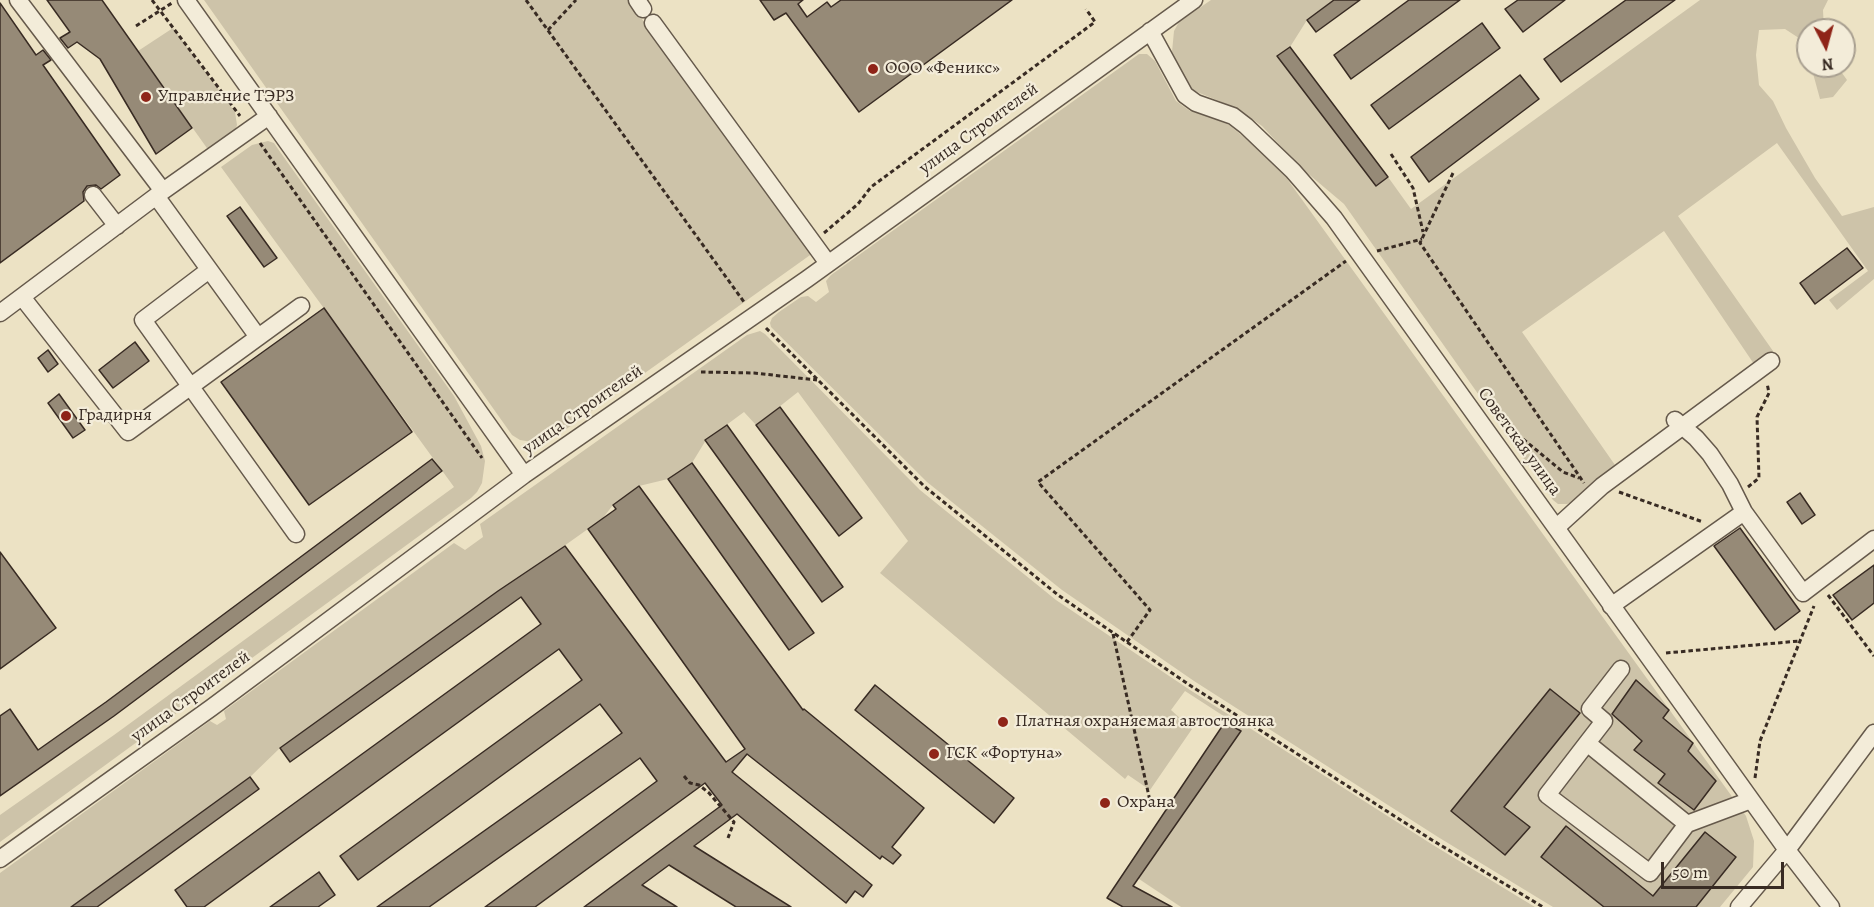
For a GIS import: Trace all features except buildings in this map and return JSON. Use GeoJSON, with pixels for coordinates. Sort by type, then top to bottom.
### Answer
{"type":"FeatureCollection","features":[{"type":"Feature","properties":{"kind":"street"},"geometry":{"type":"LineString","coordinates":[[18,0],[159,194],[209,270],[258,337]]}},
{"type":"Feature","properties":{"kind":"street"},"geometry":{"type":"LineString","coordinates":[[186,0],[524,475]]}},
{"type":"Feature","properties":{"kind":"street","name":"улица Строителей"},"geometry":{"type":"LineString","coordinates":[[0,859],[211,708],[524,475],[754,316],[1194,0]]}},
{"type":"Feature","properties":{"kind":"street"},"geometry":{"type":"LineString","coordinates":[[653,24],[827,262]]}},
{"type":"Feature","properties":{"kind":"street","name":"Советская улица"},"geometry":{"type":"LineString","coordinates":[[1150,31],[1185,96],[1196,103],[1233,116],[1257,135],[1334,218],[1787,850],[1831,907]]}},
{"type":"Feature","properties":{"kind":"street"},"geometry":{"type":"LineString","coordinates":[[0,313],[159,194],[269,116]]}},
{"type":"Feature","properties":{"kind":"street"},"geometry":{"type":"LineString","coordinates":[[93,195],[117,226]]}},
{"type":"Feature","properties":{"kind":"street"},"geometry":{"type":"LineString","coordinates":[[209,270],[144,320],[296,534]]}},
{"type":"Feature","properties":{"kind":"street"},"geometry":{"type":"LineString","coordinates":[[22,297],[128,432],[300,306]]}},
{"type":"Feature","properties":{"kind":"street"},"geometry":{"type":"LineString","coordinates":[[1557,527],[1597,490],[1678,423],[1767,363]]}},
{"type":"Feature","properties":{"kind":"street"},"geometry":{"type":"LineString","coordinates":[[1678,423],[1710,454],[1744,512],[1803,592],[1824,581],[1874,539]]}},
{"type":"Feature","properties":{"kind":"street"},"geometry":{"type":"LineString","coordinates":[[1611,606],[1744,512]]}},
{"type":"Feature","properties":{"kind":"street"},"geometry":{"type":"LineString","coordinates":[[1621,669],[1590,709],[1604,721],[1547,795],[1650,873],[1687,824],[1751,800]]}},
{"type":"Feature","properties":{"kind":"street"},"geometry":{"type":"LineString","coordinates":[[1739,907],[1787,850],[1874,733]]}},
{"type":"Feature","properties":{"kind":"street"},"geometry":{"type":"LineString","coordinates":[[1587,743],[1687,824]]}},
{"type":"Feature","properties":{"kind":"path"},"geometry":{"type":"LineString","coordinates":[[152,0],[250,129],[482,458]]}},
{"type":"Feature","properties":{"kind":"path"},"geometry":{"type":"LineString","coordinates":[[136,26],[176,0]]}},
{"type":"Feature","properties":{"kind":"path"},"geometry":{"type":"LineString","coordinates":[[526,0],[754,316],[924,486],[1058,595],[1191,686],[1543,907]]}},
{"type":"Feature","properties":{"kind":"path"},"geometry":{"type":"LineString","coordinates":[[548,30],[576,0]]}},
{"type":"Feature","properties":{"kind":"path"},"geometry":{"type":"LineString","coordinates":[[813,243],[858,204],[871,187],[1095,22],[1086,9]]}},
{"type":"Feature","properties":{"kind":"path"},"geometry":{"type":"LineString","coordinates":[[1391,154],[1413,188],[1424,234]]}},
{"type":"Feature","properties":{"kind":"path"},"geometry":{"type":"LineString","coordinates":[[1453,173],[1419,243],[1581,478],[1597,490]]}},
{"type":"Feature","properties":{"kind":"path"},"geometry":{"type":"LineString","coordinates":[[1127,642],[1150,610],[1038,482],[1360,254],[1422,238]]}},
{"type":"Feature","properties":{"kind":"path"},"geometry":{"type":"LineString","coordinates":[[1736,496],[1759,478],[1756,417],[1769,393],[1767,363]]}},
{"type":"Feature","properties":{"kind":"path"},"geometry":{"type":"LineString","coordinates":[[673,371],[754,373],[819,381]]}},
{"type":"Feature","properties":{"kind":"path"},"geometry":{"type":"LineString","coordinates":[[1492,413],[1563,472],[1581,478],[1597,490],[1722,528]]}},
{"type":"Feature","properties":{"kind":"path"},"geometry":{"type":"LineString","coordinates":[[1751,800],[1760,741],[1824,581]]}},
{"type":"Feature","properties":{"kind":"path"},"geometry":{"type":"LineString","coordinates":[[1824,581],[1874,656]]}},
{"type":"Feature","properties":{"kind":"path"},"geometry":{"type":"LineString","coordinates":[[1113,632],[1150,801]]}},
{"type":"Feature","properties":{"kind":"path"},"geometry":{"type":"LineString","coordinates":[[1647,655],[1799,641]]}},
{"type":"Feature","properties":{"kind":"path"},"geometry":{"type":"LineString","coordinates":[[684,776],[690,783],[699,785],[709,794],[734,822],[728,838]]}},
{"type":"Feature","properties":{"kind":"shaded area"},"geometry":{"type":"Polygon","coordinates":[[[204,0],[628,0],[813,253],[558,435],[532,442],[520,440],[512,435],[204,0]]]}},
{"type":"Feature","properties":{"kind":"shaded area"},"geometry":{"type":"Polygon","coordinates":[[[1211,0],[1334,0],[1307,20],[1290,47],[1278,56],[1376,186],[1388,177],[1411,209],[1700,0],[1828,0],[1823,10],[1823,18],[1796,18],[1796,36],[1785,29],[1759,30],[1756,55],[1759,85],[1773,101],[1815,178],[1842,216],[1874,207],[1874,279],[1837,310],[1829,300],[1868,271],[1777,143],[1678,216],[1773,351],[1754,364],[1664,231],[1522,332],[1615,465],[1597,479],[1578,500],[1558,504],[1344,204],[1299,166],[1262,126],[1236,108],[1190,88],[1183,79],[1172,52],[1174,31],[1179,22],[1211,0]]]}},
{"type":"Feature","properties":{"kind":"shaded area"},"geometry":{"type":"Polygon","coordinates":[[[173,28],[235,112],[237,125],[233,135],[209,151],[138,51],[173,28]]]}},
{"type":"Feature","properties":{"kind":"shaded area"},"geometry":{"type":"Polygon","coordinates":[[[1139,54],[1147,54],[1155,61],[1176,101],[1190,111],[1229,125],[1285,176],[1746,816],[1754,841],[1753,867],[1720,907],[1553,907],[1438,837],[1194,681],[1062,590],[927,482],[771,327],[772,318],[779,312],[801,297],[808,296],[816,302],[829,292],[826,281],[831,275],[1139,54]]]}},
{"type":"Feature","properties":{"kind":"shaded area"},"geometry":{"type":"Polygon","coordinates":[[[1814,78],[1846,78],[1847,80],[1833,97],[1820,99],[1814,78]]]}},
{"type":"Feature","properties":{"kind":"shaded area"},"geometry":{"type":"Polygon","coordinates":[[[268,141],[274,143],[454,396],[481,446],[485,461],[482,483],[471,498],[0,842],[0,815],[114,735],[454,487],[221,167],[252,145],[268,141]]]}},
{"type":"Feature","properties":{"kind":"shaded area"},"geometry":{"type":"Polygon","coordinates":[[[760,331],[920,490],[1056,600],[1190,690],[1433,845],[1535,907],[1181,907],[1133,875],[1236,724],[1185,691],[1171,710],[1192,729],[1150,790],[1128,775],[1125,779],[880,573],[908,541],[798,392],[756,425],[744,412],[706,440],[692,463],[668,479],[639,486],[613,505],[602,519],[280,748],[250,777],[71,907],[0,907],[0,873],[210,721],[217,725],[226,719],[224,711],[454,543],[465,550],[483,537],[480,524],[747,335],[760,331]]]}},
{"type":"Feature","properties":{"kind":"place","name":"ООО «Феникс»"},"geometry":{"type":"Point","coordinates":[873,69]}},
{"type":"Feature","properties":{"kind":"place","name":"Управление ТЭРЗ"},"geometry":{"type":"Point","coordinates":[146,97]}},
{"type":"Feature","properties":{"kind":"place","name":"Градирня"},"geometry":{"type":"Point","coordinates":[66,416]}},
{"type":"Feature","properties":{"kind":"place","name":"Платная охраняемая автостоянка"},"geometry":{"type":"Point","coordinates":[1003,722]}},
{"type":"Feature","properties":{"kind":"place","name":"ГСК «Фортуна»"},"geometry":{"type":"Point","coordinates":[934,754]}},
{"type":"Feature","properties":{"kind":"place","name":"Охрана"},"geometry":{"type":"Point","coordinates":[1105,803]}}]}
